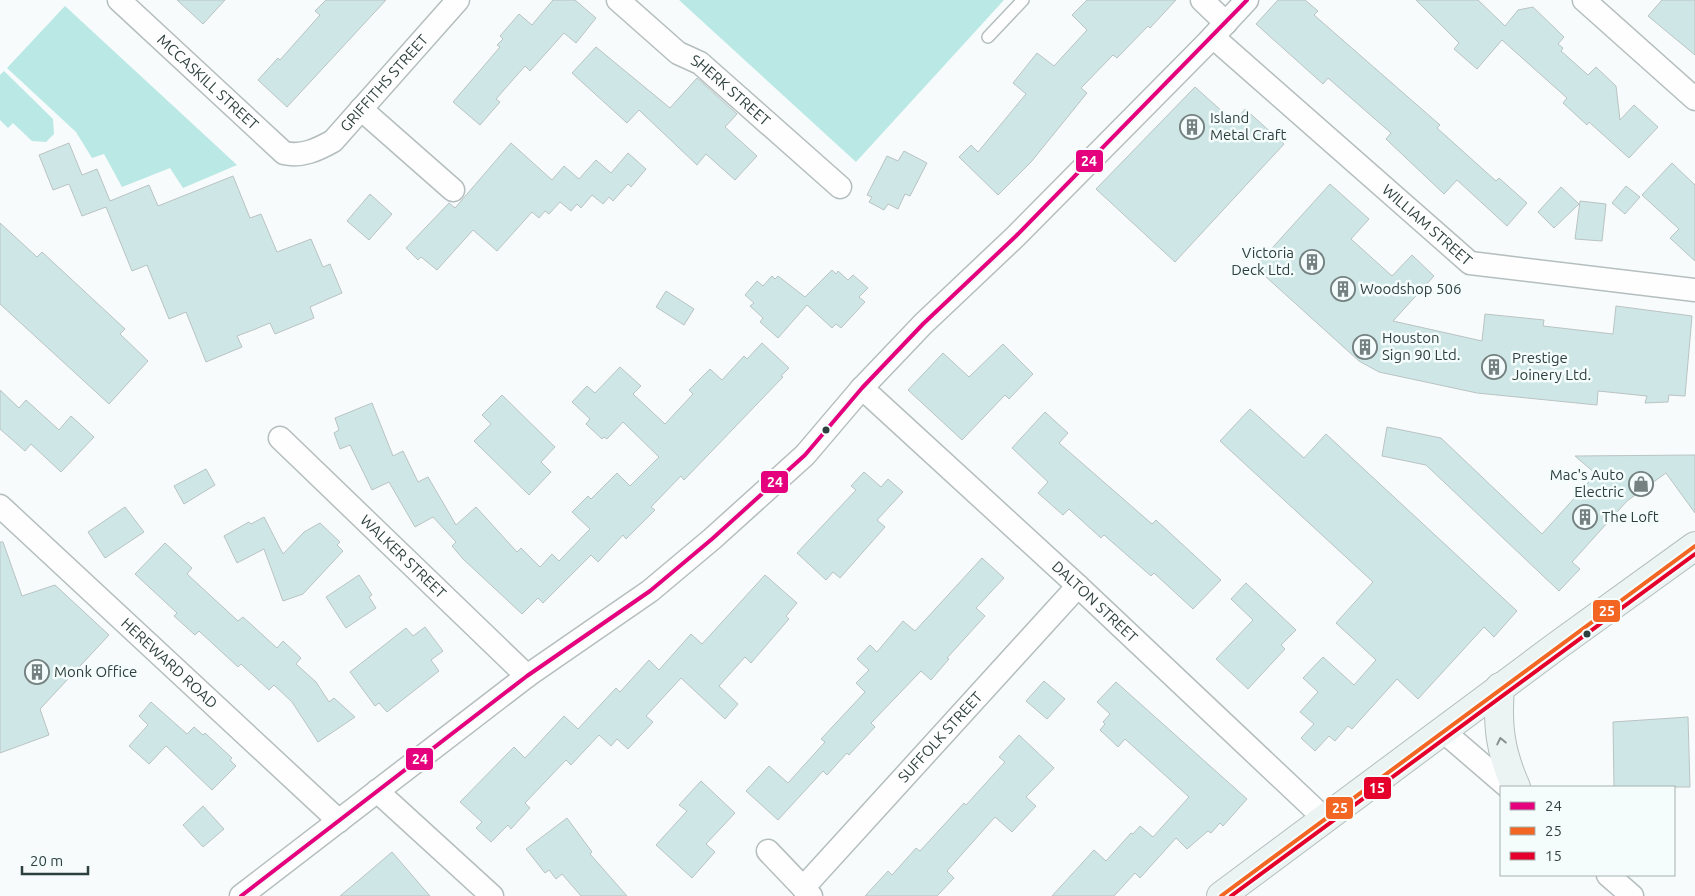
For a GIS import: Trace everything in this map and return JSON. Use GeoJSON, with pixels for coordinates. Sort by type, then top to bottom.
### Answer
{"type":"FeatureCollection","features":[{"type":"Feature","properties":{"kind":"main road"},"geometry":{"type":"LineString","coordinates":[[1221,896],[1326,820],[1500,688],[1695,546]]}},
{"type":"Feature","properties":{"kind":"main road"},"geometry":{"type":"LineString","coordinates":[[1500,688],[1498,724],[1507,766],[1516,786]]}},
{"type":"Feature","properties":{"kind":"street","name":"MCCASKILL STREET"},"geometry":{"type":"LineString","coordinates":[[119,0],[284,153],[301,154]]}},
{"type":"Feature","properties":{"kind":"street","name":"GRIFFITHS STREET"},"geometry":{"type":"LineString","coordinates":[[301,154],[316,150],[333,141],[458,0]]}},
{"type":"Feature","properties":{"kind":"street","name":"SHERK STREET"},"geometry":{"type":"LineString","coordinates":[[618,0],[678,54],[700,63],[840,187]]}},
{"type":"Feature","properties":{"kind":"street","name":"WILLIAM STREET"},"geometry":{"type":"LineString","coordinates":[[1202,0],[1219,30],[1470,263],[1695,290]]}},
{"type":"Feature","properties":{"kind":"street"},"geometry":{"type":"LineString","coordinates":[[243,895],[527,676],[650,591],[712,540],[805,455],[862,388],[923,324],[1016,236],[1247,0]]}},
{"type":"Feature","properties":{"kind":"street"},"geometry":{"type":"LineString","coordinates":[[1584,0],[1695,99]]}},
{"type":"Feature","properties":{"kind":"street"},"geometry":{"type":"LineString","coordinates":[[362,109],[453,190]]}},
{"type":"Feature","properties":{"kind":"street","name":"DALTON STREET"},"geometry":{"type":"LineString","coordinates":[[862,388],[1078,586],[1326,820]]}},
{"type":"Feature","properties":{"kind":"street","name":"WALKER STREET"},"geometry":{"type":"LineString","coordinates":[[280,438],[527,676]]}},
{"type":"Feature","properties":{"kind":"street","name":"HEREWARD ROAD"},"geometry":{"type":"LineString","coordinates":[[0,506],[339,821]]}},
{"type":"Feature","properties":{"kind":"street","name":"SUFFOLK STREET"},"geometry":{"type":"LineString","coordinates":[[807,892],[1078,586]]}},
{"type":"Feature","properties":{"kind":"street"},"geometry":{"type":"LineString","coordinates":[[1443,731],[1507,786]]}},
{"type":"Feature","properties":{"kind":"street"},"geometry":{"type":"LineString","coordinates":[[377,791],[492,896]]}},
{"type":"Feature","properties":{"kind":"street"},"geometry":{"type":"LineString","coordinates":[[768,851],[807,892]]}},
{"type":"Feature","properties":{"kind":"street"},"geometry":{"type":"LineString","coordinates":[[1609,876],[1632,896]]}},
{"type":"Feature","properties":{"kind":"lane"},"geometry":{"type":"LineString","coordinates":[[988,37],[1023,0]]}},
{"type":"Feature","properties":{"kind":"shaded area"},"geometry":{"type":"Polygon","coordinates":[[[679,0],[1004,0],[856,162],[679,0]]]}},
{"type":"Feature","properties":{"kind":"shaded area"},"geometry":{"type":"Polygon","coordinates":[[[65,6],[237,165],[183,188],[170,168],[122,187],[104,154],[92,158],[76,132],[7,68],[65,6]]]}},
{"type":"Feature","properties":{"kind":"shaded area"},"geometry":{"type":"Polygon","coordinates":[[[4,71],[53,119],[54,134],[46,142],[32,141],[13,123],[8,128],[0,120],[0,75],[4,71]]]}},
{"type":"Feature","properties":{"kind":"building"},"geometry":{"type":"Polygon","coordinates":[[[177,0],[225,0],[203,24],[177,0]]]}},
{"type":"Feature","properties":{"kind":"building"},"geometry":{"type":"Polygon","coordinates":[[[326,0],[386,0],[287,107],[258,80],[278,58],[280,60],[320,15],[315,11],[326,0]]]}},
{"type":"Feature","properties":{"kind":"building"},"geometry":{"type":"Polygon","coordinates":[[[553,0],[575,0],[596,18],[576,43],[564,33],[530,71],[525,66],[496,99],[500,102],[480,125],[453,102],[500,47],[497,45],[503,39],[500,36],[519,14],[532,25],[553,0]]]}},
{"type":"Feature","properties":{"kind":"building"},"geometry":{"type":"Polygon","coordinates":[[[1087,0],[1176,0],[1150,28],[1148,26],[1117,58],[1113,55],[1081,88],[1087,93],[1031,162],[998,195],[959,157],[971,145],[978,152],[1026,94],[1013,83],[1037,53],[1054,66],[1087,30],[1072,15],[1087,0]]]}},
{"type":"Feature","properties":{"kind":"building"},"geometry":{"type":"Polygon","coordinates":[[[1278,0],[1305,0],[1318,11],[1314,15],[1440,125],[1437,128],[1496,181],[1499,178],[1527,203],[1507,226],[1457,180],[1444,194],[1386,139],[1391,133],[1328,78],[1323,84],[1256,24],[1278,0]]]}},
{"type":"Feature","properties":{"kind":"building"},"geometry":{"type":"Polygon","coordinates":[[[1416,0],[1478,0],[1505,26],[1518,10],[1533,7],[1564,37],[1558,44],[1563,48],[1561,51],[1588,75],[1596,67],[1616,86],[1620,120],[1634,105],[1658,127],[1629,158],[1589,122],[1587,125],[1563,103],[1567,98],[1502,40],[1477,69],[1454,49],[1459,43],[1416,0]]]}},
{"type":"Feature","properties":{"kind":"building"},"geometry":{"type":"Polygon","coordinates":[[[1662,0],[1695,0],[1695,55],[1648,16],[1662,0]]]}},
{"type":"Feature","properties":{"kind":"building"},"geometry":{"type":"Polygon","coordinates":[[[596,47],[670,108],[697,78],[737,114],[725,127],[757,156],[735,180],[706,154],[697,165],[639,110],[627,123],[572,73],[596,47]]]}},
{"type":"Feature","properties":{"kind":"building"},"geometry":{"type":"Polygon","coordinates":[[[1195,87],[1234,122],[1245,109],[1284,144],[1175,262],[1096,189],[1195,87]]]}},
{"type":"Feature","properties":{"kind":"building"},"geometry":{"type":"Polygon","coordinates":[[[69,143],[82,175],[97,169],[110,201],[149,185],[158,206],[233,176],[250,218],[261,214],[277,252],[311,239],[323,267],[330,264],[342,293],[310,307],[314,318],[275,334],[270,323],[237,336],[242,347],[206,362],[186,312],[169,319],[147,265],[132,271],[106,207],[82,216],[69,184],[53,190],[39,155],[69,143]]]}},
{"type":"Feature","properties":{"kind":"building"},"geometry":{"type":"Polygon","coordinates":[[[511,143],[552,180],[564,166],[579,179],[596,160],[611,173],[628,153],[646,169],[631,187],[628,184],[613,201],[609,197],[603,204],[592,195],[581,208],[577,204],[571,211],[560,202],[549,214],[545,211],[539,218],[532,212],[497,251],[473,230],[437,270],[421,257],[418,260],[406,248],[449,203],[455,208],[511,143]]]}},
{"type":"Feature","properties":{"kind":"building"},"geometry":{"type":"Polygon","coordinates":[[[904,151],[927,163],[910,196],[905,194],[898,209],[888,204],[884,210],[869,202],[872,197],[867,195],[887,156],[898,161],[904,151]]]}},
{"type":"Feature","properties":{"kind":"building"},"geometry":{"type":"Polygon","coordinates":[[[1672,163],[1695,185],[1695,261],[1670,238],[1679,229],[1642,195],[1672,163]]]}},
{"type":"Feature","properties":{"kind":"building"},"geometry":{"type":"Polygon","coordinates":[[[1330,184],[1369,219],[1351,239],[1392,276],[1412,255],[1434,276],[1393,321],[1482,341],[1485,314],[1544,320],[1543,326],[1613,334],[1616,306],[1692,316],[1685,396],[1669,395],[1668,402],[1645,403],[1647,396],[1598,391],[1597,405],[1477,393],[1379,372],[1359,361],[1255,267],[1330,184]]]}},
{"type":"Feature","properties":{"kind":"building"},"geometry":{"type":"Polygon","coordinates":[[[1626,186],[1640,197],[1625,214],[1612,203],[1626,186]]]}},
{"type":"Feature","properties":{"kind":"building"},"geometry":{"type":"Polygon","coordinates":[[[1561,187],[1579,204],[1554,228],[1538,212],[1561,187]]]}},
{"type":"Feature","properties":{"kind":"building"},"geometry":{"type":"Polygon","coordinates":[[[370,194],[392,214],[369,240],[347,221],[370,194]]]}},
{"type":"Feature","properties":{"kind":"building"},"geometry":{"type":"Polygon","coordinates":[[[1580,201],[1606,204],[1602,241],[1575,239],[1580,201]]]}},
{"type":"Feature","properties":{"kind":"building"},"geometry":{"type":"Polygon","coordinates":[[[0,223],[37,257],[42,252],[125,329],[120,334],[148,361],[109,404],[0,304],[0,223]]]}},
{"type":"Feature","properties":{"kind":"building"},"geometry":{"type":"Polygon","coordinates":[[[832,270],[836,274],[838,271],[848,280],[853,275],[868,288],[859,297],[865,302],[841,328],[836,324],[832,328],[807,305],[778,338],[760,322],[763,318],[750,306],[754,303],[745,295],[757,281],[763,286],[772,276],[775,279],[778,276],[805,297],[832,270]]]}},
{"type":"Feature","properties":{"kind":"building"},"geometry":{"type":"Polygon","coordinates":[[[666,291],[694,309],[684,325],[656,307],[666,291]]]}},
{"type":"Feature","properties":{"kind":"building"},"geometry":{"type":"Polygon","coordinates":[[[762,343],[789,368],[781,376],[783,377],[684,480],[681,476],[651,507],[655,510],[626,539],[623,535],[598,562],[591,555],[543,603],[538,598],[522,614],[463,559],[452,546],[456,542],[433,517],[415,527],[389,482],[372,490],[350,445],[340,449],[334,433],[339,430],[335,418],[372,403],[393,456],[403,451],[418,482],[428,477],[456,525],[476,507],[517,552],[521,548],[540,567],[552,554],[559,561],[590,529],[572,512],[588,496],[591,499],[617,473],[630,486],[659,457],[623,422],[607,439],[604,437],[602,439],[586,424],[590,419],[572,402],[587,386],[595,393],[620,367],[641,386],[633,394],[665,424],[693,394],[689,390],[710,369],[722,380],[744,356],[747,359],[762,343]]]}},
{"type":"Feature","properties":{"kind":"building"},"geometry":{"type":"Polygon","coordinates":[[[1003,344],[1033,374],[1009,399],[1005,395],[962,440],[908,390],[943,353],[969,377],[1003,344]]]}},
{"type":"Feature","properties":{"kind":"building"},"geometry":{"type":"Polygon","coordinates":[[[0,390],[19,408],[26,400],[59,430],[71,416],[94,437],[61,472],[31,444],[25,451],[0,429],[0,390]]]}},
{"type":"Feature","properties":{"kind":"building"},"geometry":{"type":"Polygon","coordinates":[[[502,395],[555,447],[541,462],[551,472],[529,495],[474,441],[491,424],[482,415],[502,395]]]}},
{"type":"Feature","properties":{"kind":"building"},"geometry":{"type":"Polygon","coordinates":[[[1250,409],[1304,458],[1326,434],[1517,611],[1494,637],[1484,627],[1418,699],[1397,679],[1352,729],[1348,726],[1335,741],[1329,736],[1315,751],[1301,738],[1314,724],[1300,712],[1318,692],[1303,678],[1323,657],[1354,685],[1376,660],[1336,623],[1373,582],[1220,441],[1250,409]]]}},
{"type":"Feature","properties":{"kind":"building"},"geometry":{"type":"Polygon","coordinates":[[[1045,412],[1068,433],[1059,443],[1152,524],[1156,520],[1221,580],[1193,609],[1154,573],[1151,576],[1104,535],[1101,538],[1069,509],[1063,515],[1038,493],[1048,482],[1012,448],[1045,412]]]}},
{"type":"Feature","properties":{"kind":"building"},"geometry":{"type":"Polygon","coordinates":[[[1387,427],[1441,438],[1542,534],[1596,474],[1575,456],[1695,455],[1695,513],[1666,473],[1627,501],[1572,562],[1580,569],[1559,591],[1426,465],[1382,456],[1387,427]]]}},
{"type":"Feature","properties":{"kind":"building"},"geometry":{"type":"Polygon","coordinates":[[[206,469],[215,485],[184,504],[174,486],[206,469]]]}},
{"type":"Feature","properties":{"kind":"building"},"geometry":{"type":"Polygon","coordinates":[[[864,472],[881,487],[888,479],[903,492],[877,520],[885,527],[840,578],[833,572],[826,580],[797,553],[856,490],[851,486],[864,472]]]}},
{"type":"Feature","properties":{"kind":"building"},"geometry":{"type":"Polygon","coordinates":[[[125,507],[144,532],[105,558],[88,532],[125,507]]]}},
{"type":"Feature","properties":{"kind":"building"},"geometry":{"type":"Polygon","coordinates":[[[264,517],[283,554],[304,532],[320,523],[340,542],[337,545],[343,551],[303,594],[283,601],[264,549],[237,563],[224,536],[249,522],[251,524],[264,517]]]}},
{"type":"Feature","properties":{"kind":"building","name":"Monk Office"},"geometry":{"type":"Polygon","coordinates":[[[0,542],[3,542],[22,596],[55,585],[109,635],[40,709],[49,735],[0,753],[0,542]]]}},
{"type":"Feature","properties":{"kind":"building"},"geometry":{"type":"Polygon","coordinates":[[[165,543],[192,568],[187,574],[238,621],[243,617],[277,648],[283,641],[301,658],[296,664],[316,682],[329,702],[334,698],[355,717],[318,742],[292,702],[274,685],[269,690],[241,664],[238,667],[199,631],[195,635],[174,616],[177,613],[135,574],[165,543]]]}},
{"type":"Feature","properties":{"kind":"building"},"geometry":{"type":"Polygon","coordinates":[[[982,558],[1004,578],[976,608],[985,616],[947,658],[949,659],[931,680],[921,671],[871,723],[875,727],[849,755],[847,753],[827,775],[823,771],[778,820],[746,791],[769,766],[788,783],[825,742],[821,739],[865,692],[856,683],[869,670],[857,659],[870,645],[877,652],[903,621],[915,631],[982,558]]]}},
{"type":"Feature","properties":{"kind":"building"},"geometry":{"type":"Polygon","coordinates":[[[359,575],[372,595],[369,597],[376,608],[346,628],[326,597],[359,575]]]}},
{"type":"Feature","properties":{"kind":"building"},"geometry":{"type":"Polygon","coordinates":[[[765,575],[797,603],[786,616],[789,619],[751,663],[745,657],[719,686],[738,704],[725,719],[681,678],[646,716],[653,722],[628,749],[617,739],[611,746],[599,735],[571,765],[566,760],[525,803],[530,808],[511,829],[508,825],[491,842],[476,828],[482,822],[460,802],[514,747],[525,758],[564,716],[578,729],[616,688],[620,692],[649,660],[659,670],[691,634],[702,644],[765,575]]]}},
{"type":"Feature","properties":{"kind":"building"},"geometry":{"type":"Polygon","coordinates":[[[1246,583],[1296,630],[1281,645],[1285,649],[1248,689],[1216,659],[1253,620],[1231,599],[1246,583]]]}},
{"type":"Feature","properties":{"kind":"building"},"geometry":{"type":"Polygon","coordinates":[[[425,627],[443,651],[431,660],[439,671],[387,712],[379,703],[375,706],[350,672],[406,628],[413,636],[425,627]]]}},
{"type":"Feature","properties":{"kind":"building"},"geometry":{"type":"Polygon","coordinates":[[[1044,681],[1065,699],[1047,719],[1026,701],[1044,681]]]}},
{"type":"Feature","properties":{"kind":"building"},"geometry":{"type":"Polygon","coordinates":[[[1116,682],[1247,799],[1223,826],[1220,823],[1211,833],[1208,831],[1187,849],[1176,838],[1140,878],[1135,873],[1114,896],[1052,896],[1094,850],[1106,861],[1131,833],[1133,834],[1140,826],[1153,837],[1189,797],[1125,739],[1118,747],[1100,730],[1105,724],[1103,722],[1110,714],[1097,702],[1116,682]]]}},
{"type":"Feature","properties":{"kind":"building"},"geometry":{"type":"Polygon","coordinates":[[[151,702],[187,734],[194,727],[203,735],[205,733],[232,758],[230,760],[236,766],[212,790],[166,746],[149,764],[129,746],[148,725],[139,716],[151,702]]]}},
{"type":"Feature","properties":{"kind":"building"},"geometry":{"type":"Polygon","coordinates":[[[1688,717],[1690,787],[1614,786],[1613,722],[1688,717]]]}},
{"type":"Feature","properties":{"kind":"building"},"geometry":{"type":"Polygon","coordinates":[[[1019,735],[1054,768],[1026,797],[1036,806],[1012,832],[995,817],[947,871],[954,878],[937,896],[865,896],[888,871],[892,875],[916,848],[920,851],[964,803],[966,805],[1005,762],[999,757],[1019,735]]]}},
{"type":"Feature","properties":{"kind":"building"},"geometry":{"type":"Polygon","coordinates":[[[701,781],[735,813],[706,844],[715,852],[692,878],[656,845],[687,811],[679,805],[701,781]]]}},
{"type":"Feature","properties":{"kind":"building"},"geometry":{"type":"Polygon","coordinates":[[[203,806],[224,829],[203,847],[183,825],[203,806]]]}},
{"type":"Feature","properties":{"kind":"building"},"geometry":{"type":"Polygon","coordinates":[[[567,818],[592,852],[590,854],[627,896],[581,896],[562,874],[556,879],[549,870],[545,873],[526,849],[567,818]]]}},
{"type":"Feature","properties":{"kind":"building"},"geometry":{"type":"Polygon","coordinates":[[[392,852],[430,896],[340,896],[358,881],[392,852]]]}},
{"type":"Feature","properties":{"kind":"transit line","name":"24"},"geometry":{"type":"LineString","coordinates":[[241,896],[527,676],[650,591],[712,539],[805,455],[862,388],[923,324],[1016,236],[1247,0]]}},
{"type":"Feature","properties":{"kind":"transit line","name":"25"},"geometry":{"type":"LineString","coordinates":[[1221,896],[1695,546]]}},
{"type":"Feature","properties":{"kind":"transit line","name":"15"},"geometry":{"type":"LineString","coordinates":[[1231,896],[1695,554]]}},
{"type":"Feature","properties":{"kind":"place","name":"Island Metal Craft"},"geometry":{"type":"Point","coordinates":[1192,127]}},
{"type":"Feature","properties":{"kind":"place","name":"Victoria Deck Ltd."},"geometry":{"type":"Point","coordinates":[1312,262]}},
{"type":"Feature","properties":{"kind":"place","name":"Woodshop 506"},"geometry":{"type":"Point","coordinates":[1343,289]}},
{"type":"Feature","properties":{"kind":"place","name":"Houston Sign 90 Ltd."},"geometry":{"type":"Point","coordinates":[1365,347]}},
{"type":"Feature","properties":{"kind":"place","name":"Prestige Joinery Ltd."},"geometry":{"type":"Point","coordinates":[1494,367]}},
{"type":"Feature","properties":{"kind":"place","name":"Mac's Auto Electric"},"geometry":{"type":"Point","coordinates":[1641,484]}},
{"type":"Feature","properties":{"kind":"place","name":"The Loft"},"geometry":{"type":"Point","coordinates":[1585,517]}},
{"type":"Feature","properties":{"kind":"place","name":"Monk Office"},"geometry":{"type":"Point","coordinates":[37,672]}}]}
